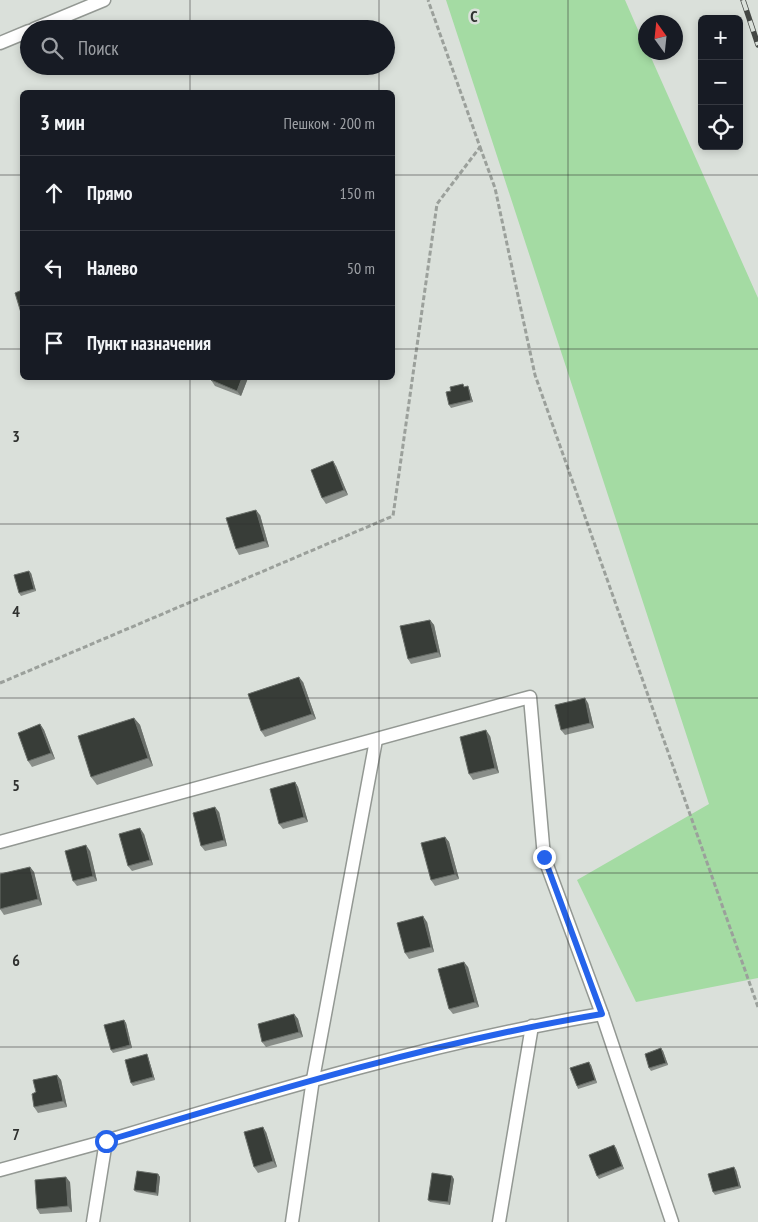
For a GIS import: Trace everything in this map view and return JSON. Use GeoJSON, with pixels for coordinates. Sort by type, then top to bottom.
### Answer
{"type":"FeatureCollection","features":[{"type":"Feature","properties":{"kind":"lane"},"geometry":{"type":"LineString","coordinates":[[56,20],[104,0]]}},
{"type":"Feature","properties":{"kind":"lane"},"geometry":{"type":"LineString","coordinates":[[0,43],[20,35]]}},
{"type":"Feature","properties":{"kind":"lane"},"geometry":{"type":"LineString","coordinates":[[0,842],[530,697],[544,857],[602,1014],[672,1222]]}},
{"type":"Feature","properties":{"kind":"lane"},"geometry":{"type":"LineString","coordinates":[[292,1222],[313,1079],[376,740]]}},
{"type":"Feature","properties":{"kind":"lane"},"geometry":{"type":"LineString","coordinates":[[0,1170],[106,1141],[313,1079],[532,1026],[602,1014]]}},
{"type":"Feature","properties":{"kind":"lane"},"geometry":{"type":"LineString","coordinates":[[499,1222],[532,1026]]}},
{"type":"Feature","properties":{"kind":"lane"},"geometry":{"type":"LineString","coordinates":[[93,1222],[106,1141]]}},
{"type":"Feature","properties":{"kind":"path"},"geometry":{"type":"LineString","coordinates":[[428,0],[495,188],[535,375],[758,1008]]}},
{"type":"Feature","properties":{"kind":"path"},"geometry":{"type":"LineString","coordinates":[[0,683],[394,516],[437,204],[480,147]]}},
{"type":"Feature","properties":{"kind":"green space"},"geometry":{"type":"Polygon","coordinates":[[[446,0],[625,0],[638,30],[638,60],[652,60],[758,298],[758,978],[636,1002],[577,880],[709,804],[446,0]]]}},
{"type":"Feature","properties":{"kind":"building"},"geometry":{"type":"Polygon","coordinates":[[[20,291],[20,309],[15,293],[20,291]]]}},
{"type":"Feature","properties":{"kind":"building"},"geometry":{"type":"Polygon","coordinates":[[[211,380],[241,380],[237,391],[211,380]]]}},
{"type":"Feature","properties":{"kind":"building"},"geometry":{"type":"Polygon","coordinates":[[[463,384],[464,387],[468,386],[471,400],[449,405],[446,392],[451,391],[450,387],[463,384]]]}},
{"type":"Feature","properties":{"kind":"building"},"geometry":{"type":"Polygon","coordinates":[[[333,461],[344,490],[322,498],[311,470],[333,461]]]}},
{"type":"Feature","properties":{"kind":"building"},"geometry":{"type":"Polygon","coordinates":[[[256,510],[265,541],[236,549],[226,518],[256,510]]]}},
{"type":"Feature","properties":{"kind":"building"},"geometry":{"type":"Polygon","coordinates":[[[29,571],[34,589],[19,593],[14,575],[29,571]]]}},
{"type":"Feature","properties":{"kind":"building"},"geometry":{"type":"Polygon","coordinates":[[[430,620],[438,652],[408,659],[400,626],[430,620]]]}},
{"type":"Feature","properties":{"kind":"building"},"geometry":{"type":"Polygon","coordinates":[[[299,677],[312,714],[261,731],[248,694],[299,677]]]}},
{"type":"Feature","properties":{"kind":"building"},"geometry":{"type":"Polygon","coordinates":[[[585,698],[590,723],[561,730],[555,705],[585,698]]]}},
{"type":"Feature","properties":{"kind":"building"},"geometry":{"type":"Polygon","coordinates":[[[134,718],[148,758],[91,777],[78,736],[134,718]]]}},
{"type":"Feature","properties":{"kind":"building"},"geometry":{"type":"Polygon","coordinates":[[[40,724],[51,753],[28,761],[18,733],[40,724]]]}},
{"type":"Feature","properties":{"kind":"building"},"geometry":{"type":"Polygon","coordinates":[[[486,730],[495,768],[469,774],[460,737],[486,730]]]}},
{"type":"Feature","properties":{"kind":"building"},"geometry":{"type":"Polygon","coordinates":[[[295,782],[304,817],[279,824],[270,789],[295,782]]]}},
{"type":"Feature","properties":{"kind":"building"},"geometry":{"type":"Polygon","coordinates":[[[215,807],[224,840],[201,846],[193,813],[215,807]]]}},
{"type":"Feature","properties":{"kind":"building"},"geometry":{"type":"Polygon","coordinates":[[[140,828],[150,860],[128,866],[119,834],[140,828]]]}},
{"type":"Feature","properties":{"kind":"building"},"geometry":{"type":"Polygon","coordinates":[[[445,837],[455,874],[431,880],[421,843],[445,837]]]}},
{"type":"Feature","properties":{"kind":"building"},"geometry":{"type":"Polygon","coordinates":[[[86,845],[93,876],[73,881],[65,851],[86,845]]]}},
{"type":"Feature","properties":{"kind":"building"},"geometry":{"type":"Polygon","coordinates":[[[30,867],[38,899],[0,909],[0,874],[30,867]]]}},
{"type":"Feature","properties":{"kind":"building"},"geometry":{"type":"Polygon","coordinates":[[[423,916],[431,947],[405,953],[397,923],[423,916]]]}},
{"type":"Feature","properties":{"kind":"building"},"geometry":{"type":"Polygon","coordinates":[[[464,962],[475,1002],[449,1009],[438,969],[464,962]]]}},
{"type":"Feature","properties":{"kind":"building"},"geometry":{"type":"Polygon","coordinates":[[[294,1014],[299,1032],[262,1042],[258,1024],[294,1014]]]}},
{"type":"Feature","properties":{"kind":"building"},"geometry":{"type":"Polygon","coordinates":[[[124,1020],[130,1045],[111,1050],[104,1025],[124,1020]]]}},
{"type":"Feature","properties":{"kind":"building"},"geometry":{"type":"Polygon","coordinates":[[[661,1048],[666,1063],[649,1068],[645,1054],[661,1048]]]}},
{"type":"Feature","properties":{"kind":"building"},"geometry":{"type":"Polygon","coordinates":[[[147,1054],[153,1077],[131,1083],[125,1060],[147,1054]]]}},
{"type":"Feature","properties":{"kind":"building"},"geometry":{"type":"Polygon","coordinates":[[[589,1062],[595,1080],[577,1086],[570,1068],[589,1062]]]}},
{"type":"Feature","properties":{"kind":"building"},"geometry":{"type":"Polygon","coordinates":[[[57,1075],[63,1101],[34,1107],[32,1094],[36,1092],[33,1080],[57,1075]]]}},
{"type":"Feature","properties":{"kind":"building"},"geometry":{"type":"Polygon","coordinates":[[[263,1127],[273,1161],[254,1167],[244,1132],[263,1127]]]}},
{"type":"Feature","properties":{"kind":"building"},"geometry":{"type":"Polygon","coordinates":[[[614,1145],[622,1166],[597,1176],[589,1155],[614,1145]]]}},
{"type":"Feature","properties":{"kind":"building"},"geometry":{"type":"Polygon","coordinates":[[[734,1167],[739,1186],[713,1192],[708,1174],[734,1167]]]}},
{"type":"Feature","properties":{"kind":"building"},"geometry":{"type":"Polygon","coordinates":[[[137,1171],[158,1174],[156,1193],[134,1190],[137,1171]]]}},
{"type":"Feature","properties":{"kind":"building"},"geometry":{"type":"Polygon","coordinates":[[[432,1173],[452,1176],[448,1202],[428,1200],[432,1173]]]}},
{"type":"Feature","properties":{"kind":"building"},"geometry":{"type":"Polygon","coordinates":[[[66,1177],[68,1206],[37,1209],[35,1180],[66,1177]]]}},
{"type":"Feature","properties":{"kind":"railway"},"geometry":{"type":"LineString","coordinates":[[743,0],[758,45]]}},
{"type":"Feature","properties":{"kind":"route"},"geometry":{"type":"LineString","coordinates":[[106,1141],[313,1079],[532,1026],[602,1014],[544,857]]}}]}
